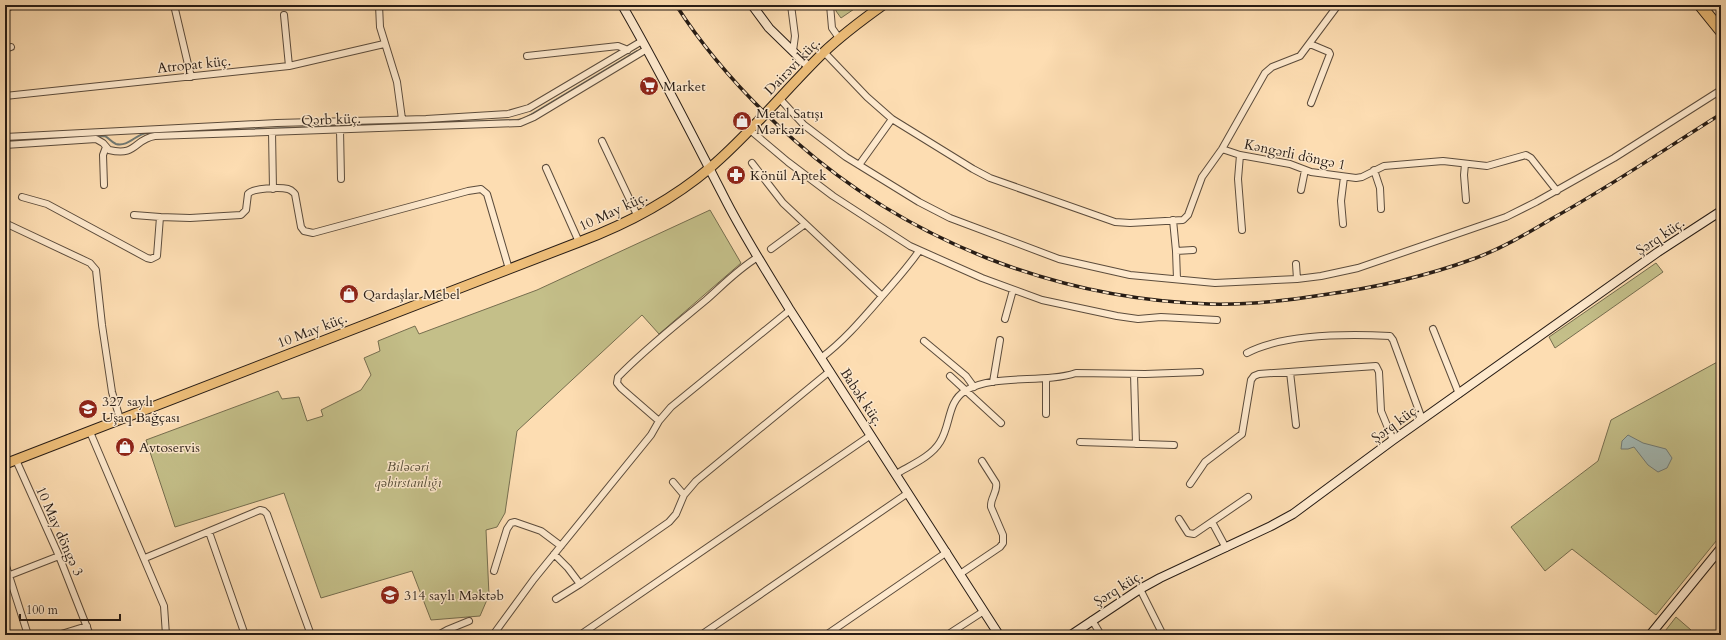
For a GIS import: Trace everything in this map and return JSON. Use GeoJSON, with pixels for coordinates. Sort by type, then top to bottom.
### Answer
{"type":"FeatureCollection","features":[{"type":"Feature","properties":{"kind":"highway"},"geometry":{"type":"LineString","coordinates":[[1700,5],[1721,31]]}},
{"type":"Feature","properties":{"kind":"highway"},"geometry":{"type":"LineString","coordinates":[[1708,5],[1721,19]]}},
{"type":"Feature","properties":{"kind":"main road","name":"Dairəvi küç."},"geometry":{"type":"LineString","coordinates":[[710,168],[750,130],[824,52],[883,5]]}},
{"type":"Feature","properties":{"kind":"main road","name":"10 May küç."},"geometry":{"type":"LineString","coordinates":[[5,464],[579,242],[638,217],[673,195],[710,168]]}},
{"type":"Feature","properties":{"kind":"street"},"geometry":{"type":"LineString","coordinates":[[5,8],[16,5]]}},
{"type":"Feature","properties":{"kind":"street"},"geometry":{"type":"LineString","coordinates":[[174,5],[191,77]]}},
{"type":"Feature","properties":{"kind":"street"},"geometry":{"type":"LineString","coordinates":[[379,5],[380,27],[397,82],[402,119]]}},
{"type":"Feature","properties":{"kind":"street","name":"Babək küç."},"geometry":{"type":"LineString","coordinates":[[622,5],[758,257],[790,310],[999,635]]}},
{"type":"Feature","properties":{"kind":"street"},"geometry":{"type":"LineString","coordinates":[[752,5],[763,22],[809,67]]}},
{"type":"Feature","properties":{"kind":"street"},"geometry":{"type":"LineString","coordinates":[[791,5],[795,36],[793,51]]}},
{"type":"Feature","properties":{"kind":"street"},"geometry":{"type":"LineString","coordinates":[[830,5],[832,28],[840,38]]}},
{"type":"Feature","properties":{"kind":"street"},"geometry":{"type":"LineString","coordinates":[[824,52],[892,119],[973,169],[1009,186],[1115,222],[1130,223],[1183,220],[1188,215],[1202,177],[1222,149],[1265,72],[1272,67],[1300,56],[1338,5]]}},
{"type":"Feature","properties":{"kind":"street"},"geometry":{"type":"LineString","coordinates":[[284,16],[289,66]]}},
{"type":"Feature","properties":{"kind":"street","name":"Qərb küç."},"geometry":{"type":"LineString","coordinates":[[5,137],[277,123],[481,116],[519,112],[529,108],[642,41]]}},
{"type":"Feature","properties":{"kind":"street","name":"Atropat küç."},"geometry":{"type":"LineString","coordinates":[[5,96],[289,66],[384,44]]}},
{"type":"Feature","properties":{"kind":"street"},"geometry":{"type":"LineString","coordinates":[[1310,44],[1329,52],[1330,54],[1311,103]]}},
{"type":"Feature","properties":{"kind":"street"},"geometry":{"type":"LineString","coordinates":[[527,56],[618,46],[628,50]]}},
{"type":"Feature","properties":{"kind":"street","name":"Qərb küç."},"geometry":{"type":"LineString","coordinates":[[5,145],[96,139],[110,150],[123,152],[134,149],[145,138],[151,137],[520,123],[534,117],[647,49]]}},
{"type":"Feature","properties":{"kind":"street"},"geometry":{"type":"LineString","coordinates":[[780,99],[804,125],[859,165],[919,202],[950,218],[1059,259],[1111,272],[1215,283],[1297,279],[1321,276],[1358,268],[1506,217],[1557,191],[1614,158],[1721,90]]}},
{"type":"Feature","properties":{"kind":"street"},"geometry":{"type":"LineString","coordinates":[[859,165],[892,119]]}},
{"type":"Feature","properties":{"kind":"street"},"geometry":{"type":"LineString","coordinates":[[340,130],[341,179]]}},
{"type":"Feature","properties":{"kind":"street"},"geometry":{"type":"LineString","coordinates":[[750,130],[788,162],[833,196],[919,252],[1013,290],[1042,300],[1138,319],[1161,317],[1217,320]]}},
{"type":"Feature","properties":{"kind":"street"},"geometry":{"type":"LineString","coordinates":[[272,132],[273,189]]}},
{"type":"Feature","properties":{"kind":"street"},"geometry":{"type":"LineString","coordinates":[[602,141],[638,217]]}},
{"type":"Feature","properties":{"kind":"street"},"geometry":{"type":"LineString","coordinates":[[104,186],[103,162],[106,147]]}},
{"type":"Feature","properties":{"kind":"street","name":"Kəngərli döngə 1"},"geometry":{"type":"LineString","coordinates":[[1222,149],[1240,155],[1283,162],[1318,174],[1359,178],[1381,166],[1433,161],[1487,166],[1526,155],[1531,158],[1557,191]]}},
{"type":"Feature","properties":{"kind":"street"},"geometry":{"type":"LineString","coordinates":[[1240,155],[1238,179],[1242,230]]}},
{"type":"Feature","properties":{"kind":"street"},"geometry":{"type":"LineString","coordinates":[[752,163],[783,203],[882,296]]}},
{"type":"Feature","properties":{"kind":"street"},"geometry":{"type":"LineString","coordinates":[[1465,164],[1464,175],[1466,200]]}},
{"type":"Feature","properties":{"kind":"street"},"geometry":{"type":"LineString","coordinates":[[546,168],[579,242]]}},
{"type":"Feature","properties":{"kind":"street"},"geometry":{"type":"LineString","coordinates":[[1301,190],[1304,170]]}},
{"type":"Feature","properties":{"kind":"street"},"geometry":{"type":"LineString","coordinates":[[1374,170],[1380,188],[1381,210]]}},
{"type":"Feature","properties":{"kind":"street"},"geometry":{"type":"LineString","coordinates":[[1343,224],[1341,201],[1344,177]]}},
{"type":"Feature","properties":{"kind":"street"},"geometry":{"type":"LineString","coordinates":[[134,215],[190,218],[241,215],[246,210],[249,192],[288,189],[293,191],[295,194],[301,227],[304,231],[313,233],[468,191],[481,189],[486,194],[509,269]]}},
{"type":"Feature","properties":{"kind":"street"},"geometry":{"type":"LineString","coordinates":[[22,196],[47,204],[146,258],[151,259],[157,256],[160,217]]}},
{"type":"Feature","properties":{"kind":"street","name":"Şərq küç."},"geometry":{"type":"LineString","coordinates":[[1071,635],[1140,589],[1160,578],[1226,548],[1282,520],[1658,252],[1721,211]]}},
{"type":"Feature","properties":{"kind":"street"},"geometry":{"type":"LineString","coordinates":[[1173,220],[1177,280]]}},
{"type":"Feature","properties":{"kind":"street"},"geometry":{"type":"LineString","coordinates":[[5,222],[90,263],[96,270],[102,325],[112,392],[120,420]]}},
{"type":"Feature","properties":{"kind":"street"},"geometry":{"type":"LineString","coordinates":[[771,249],[805,224]]}},
{"type":"Feature","properties":{"kind":"street"},"geometry":{"type":"LineString","coordinates":[[1176,251],[1193,250]]}},
{"type":"Feature","properties":{"kind":"street"},"geometry":{"type":"LineString","coordinates":[[821,358],[833,349],[860,322],[910,265],[919,252]]}},
{"type":"Feature","properties":{"kind":"street"},"geometry":{"type":"LineString","coordinates":[[659,421],[621,388],[617,383],[618,377],[737,271],[758,257]]}},
{"type":"Feature","properties":{"kind":"street"},"geometry":{"type":"LineString","coordinates":[[1296,264],[1297,279]]}},
{"type":"Feature","properties":{"kind":"street"},"geometry":{"type":"LineString","coordinates":[[1005,319],[1013,290]]}},
{"type":"Feature","properties":{"kind":"street"},"geometry":{"type":"LineString","coordinates":[[493,635],[554,554],[651,436],[659,421],[671,407],[790,310]]}},
{"type":"Feature","properties":{"kind":"street"},"geometry":{"type":"LineString","coordinates":[[1433,329],[1446,365],[1459,394]]}},
{"type":"Feature","properties":{"kind":"street"},"geometry":{"type":"LineString","coordinates":[[1246,353],[1259,347],[1291,341],[1340,335],[1390,336],[1393,340],[1422,419]]}},
{"type":"Feature","properties":{"kind":"street"},"geometry":{"type":"LineString","coordinates":[[994,382],[1000,340]]}},
{"type":"Feature","properties":{"kind":"street"},"geometry":{"type":"LineString","coordinates":[[924,341],[966,376],[974,387]]}},
{"type":"Feature","properties":{"kind":"street"},"geometry":{"type":"LineString","coordinates":[[1190,484],[1205,462],[1242,434],[1251,380],[1254,376],[1376,366],[1379,372],[1383,418],[1393,440]]}},
{"type":"Feature","properties":{"kind":"street"},"geometry":{"type":"LineString","coordinates":[[556,599],[669,522],[676,514],[684,495],[696,481],[830,371]]}},
{"type":"Feature","properties":{"kind":"street"},"geometry":{"type":"LineString","coordinates":[[896,474],[936,448],[944,434],[954,401],[965,391],[974,387],[994,382],[1046,379],[1066,377],[1076,374],[1200,372]]}},
{"type":"Feature","properties":{"kind":"street"},"geometry":{"type":"LineString","coordinates":[[1290,372],[1296,425]]}},
{"type":"Feature","properties":{"kind":"street"},"geometry":{"type":"LineString","coordinates":[[1134,374],[1136,444]]}},
{"type":"Feature","properties":{"kind":"street"},"geometry":{"type":"LineString","coordinates":[[950,376],[1001,423]]}},
{"type":"Feature","properties":{"kind":"street"},"geometry":{"type":"LineString","coordinates":[[1046,379],[1046,414]]}},
{"type":"Feature","properties":{"kind":"street"},"geometry":{"type":"LineString","coordinates":[[90,432],[145,558],[164,606],[166,635]]}},
{"type":"Feature","properties":{"kind":"street"},"geometry":{"type":"LineString","coordinates":[[580,635],[871,435]]}},
{"type":"Feature","properties":{"kind":"street"},"geometry":{"type":"LineString","coordinates":[[1080,442],[1174,445]]}},
{"type":"Feature","properties":{"kind":"street","name":"10 May döngə 3"},"geometry":{"type":"LineString","coordinates":[[16,460],[59,556],[90,635]]}},
{"type":"Feature","properties":{"kind":"street"},"geometry":{"type":"LineString","coordinates":[[960,574],[1000,547],[1003,543],[1003,534],[990,503],[996,492],[996,483],[982,461]]}},
{"type":"Feature","properties":{"kind":"street"},"geometry":{"type":"LineString","coordinates":[[673,482],[684,495]]}},
{"type":"Feature","properties":{"kind":"street"},"geometry":{"type":"LineString","coordinates":[[701,635],[908,492]]}},
{"type":"Feature","properties":{"kind":"street"},"geometry":{"type":"LineString","coordinates":[[1179,519],[1191,534],[1194,534],[1248,497]]}},
{"type":"Feature","properties":{"kind":"street"},"geometry":{"type":"LineString","coordinates":[[145,558],[260,510],[264,511],[267,514],[311,635]]}},
{"type":"Feature","properties":{"kind":"street"},"geometry":{"type":"LineString","coordinates":[[494,571],[507,529],[511,523],[515,522],[541,531],[561,546]]}},
{"type":"Feature","properties":{"kind":"street"},"geometry":{"type":"LineString","coordinates":[[1212,522],[1226,548]]}},
{"type":"Feature","properties":{"kind":"street"},"geometry":{"type":"LineString","coordinates":[[209,532],[245,635]]}},
{"type":"Feature","properties":{"kind":"street"},"geometry":{"type":"LineString","coordinates":[[1650,635],[1721,548]]}},
{"type":"Feature","properties":{"kind":"street"},"geometry":{"type":"LineString","coordinates":[[826,635],[947,552]]}},
{"type":"Feature","properties":{"kind":"street"},"geometry":{"type":"LineString","coordinates":[[554,554],[568,568],[580,584]]}},
{"type":"Feature","properties":{"kind":"street"},"geometry":{"type":"LineString","coordinates":[[7,576],[59,556]]}},
{"type":"Feature","properties":{"kind":"street"},"geometry":{"type":"LineString","coordinates":[[5,563],[7,576],[28,635]]}},
{"type":"Feature","properties":{"kind":"street"},"geometry":{"type":"LineString","coordinates":[[1140,589],[1163,635]]}},
{"type":"Feature","properties":{"kind":"street"},"geometry":{"type":"LineString","coordinates":[[948,635],[984,611]]}},
{"type":"Feature","properties":{"kind":"street"},"geometry":{"type":"LineString","coordinates":[[1092,620],[1101,635]]}},
{"type":"Feature","properties":{"kind":"street"},"geometry":{"type":"LineString","coordinates":[[438,635],[469,621]]}},
{"type":"Feature","properties":{"kind":"street"},"geometry":{"type":"LineString","coordinates":[[58,635],[87,626]]}},
{"type":"Feature","properties":{"kind":"green space"},"geometry":{"type":"Polygon","coordinates":[[[835,5],[860,5],[841,18],[836,11],[835,5]]]}},
{"type":"Feature","properties":{"kind":"green space","name":"Biləcəri qəbirstanlığı"},"geometry":{"type":"Polygon","coordinates":[[[710,210],[741,263],[659,334],[642,315],[517,431],[505,513],[497,527],[486,530],[489,595],[480,616],[431,620],[412,571],[321,598],[284,493],[175,527],[146,440],[278,391],[282,399],[299,397],[307,421],[323,416],[321,410],[361,390],[371,375],[364,358],[380,351],[378,341],[415,326],[419,334],[537,290],[710,210]]]}},
{"type":"Feature","properties":{"kind":"green space"},"geometry":{"type":"Polygon","coordinates":[[[1656,263],[1663,272],[1555,348],[1549,337],[1656,263]]]}},
{"type":"Feature","properties":{"kind":"green space"},"geometry":{"type":"Polygon","coordinates":[[[1721,360],[1721,535],[1656,615],[1572,549],[1545,571],[1511,527],[1598,461],[1611,420],[1721,360]]]}},
{"type":"Feature","properties":{"kind":"green space"},"geometry":{"type":"Polygon","coordinates":[[[1676,617],[1691,630],[1692,635],[1662,635],[1676,617]]]}},
{"type":"Feature","properties":{"kind":"water"},"geometry":{"type":"Polygon","coordinates":[[[1628,435],[1643,443],[1666,449],[1672,458],[1667,468],[1658,472],[1648,465],[1634,447],[1621,449],[1622,441],[1628,435]]]}},
{"type":"Feature","properties":{"kind":"waterway"},"geometry":{"type":"LineString","coordinates":[[527,117],[637,51]]}},
{"type":"Feature","properties":{"kind":"waterway"},"geometry":{"type":"LineString","coordinates":[[5,141],[105,136],[116,144],[124,144],[146,133],[523,119]]}},
{"type":"Feature","properties":{"kind":"railway"},"geometry":{"type":"LineString","coordinates":[[676,5],[688,24],[730,76],[777,125],[838,176],[885,208],[935,235],[987,258],[1041,277],[1096,290],[1152,300],[1209,304],[1280,301],[1380,285],[1455,265],[1504,246],[1524,235],[1575,206],[1721,114]]}},
{"type":"Feature","properties":{"kind":"place","name":"Market"},"geometry":{"type":"Point","coordinates":[649,86]}},
{"type":"Feature","properties":{"kind":"place","name":"Metal Satışı Mərkəzi"},"geometry":{"type":"Point","coordinates":[742,121]}},
{"type":"Feature","properties":{"kind":"place","name":"Könül Aptek"},"geometry":{"type":"Point","coordinates":[736,175]}},
{"type":"Feature","properties":{"kind":"place","name":"Qardaşlar Mebel"},"geometry":{"type":"Point","coordinates":[349,294]}},
{"type":"Feature","properties":{"kind":"place","name":"327 saylı Uşaq Bağçası"},"geometry":{"type":"Point","coordinates":[88,409]}},
{"type":"Feature","properties":{"kind":"place","name":"Avtoservis"},"geometry":{"type":"Point","coordinates":[125,447]}},
{"type":"Feature","properties":{"kind":"place","name":"314 saylı Məktəb"},"geometry":{"type":"Point","coordinates":[390,595]}}]}
